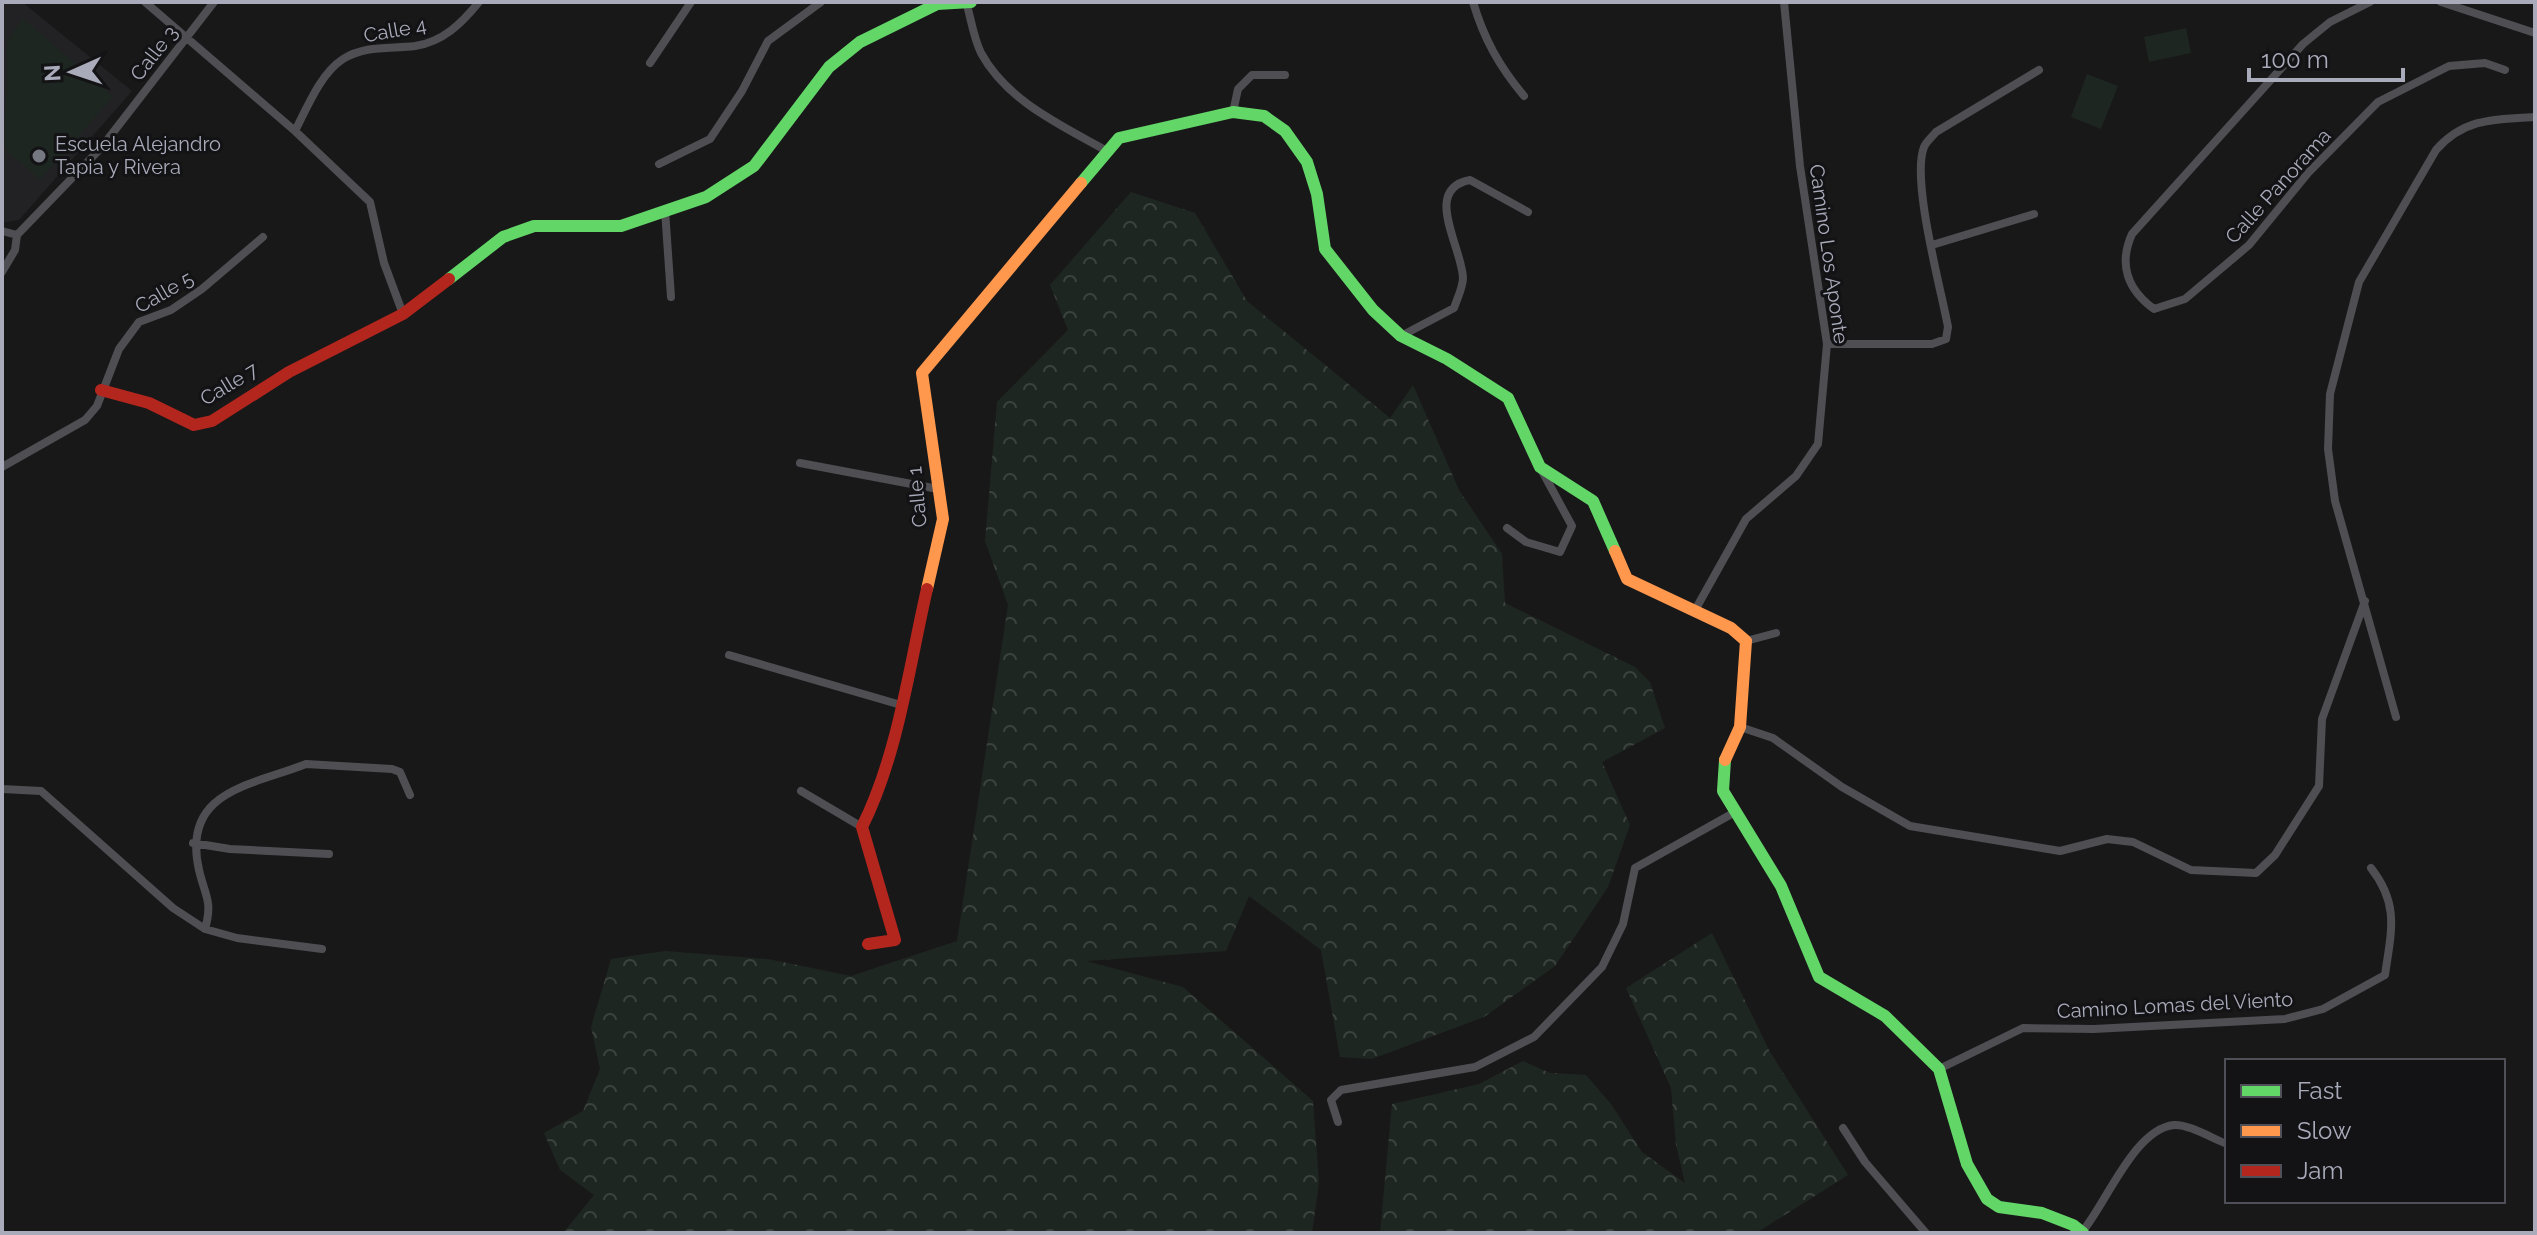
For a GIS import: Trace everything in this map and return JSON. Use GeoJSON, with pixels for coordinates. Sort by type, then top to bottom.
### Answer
{"type":"FeatureCollection","features":[{"type":"Feature","properties":{"kind":"street"},"geometry":{"type":"LineString","coordinates":[[145,2],[295,131],[370,202],[384,263],[403,314]]}},
{"type":"Feature","properties":{"kind":"street","name":"Calle 3"},"geometry":{"type":"LineString","coordinates":[[2,272],[15,250],[17,235],[101,148],[214,2]]}},
{"type":"Feature","properties":{"kind":"street","name":"Calle 4"},"geometry":{"type":"LineString","coordinates":[[295,131],[323,80],[342,59],[369,48],[418,46],[442,37],[463,21],[479,2]]}},
{"type":"Feature","properties":{"kind":"street"},"geometry":{"type":"LineString","coordinates":[[650,63],[691,2]]}},
{"type":"Feature","properties":{"kind":"street"},"geometry":{"type":"LineString","coordinates":[[659,164],[710,139],[742,91],[768,41],[821,2]]}},
{"type":"Feature","properties":{"kind":"street"},"geometry":{"type":"LineString","coordinates":[[1473,2],[1484,38],[1501,69],[1524,96]]}},
{"type":"Feature","properties":{"kind":"street","name":"Camino Los Aponte"},"geometry":{"type":"LineString","coordinates":[[1694,612],[1746,519],[1796,476],[1818,444],[1827,344],[1800,166],[1784,2]]}},
{"type":"Feature","properties":{"kind":"street","name":"Calle Panorama"},"geometry":{"type":"LineString","coordinates":[[2370,2],[2330,22],[2303,44],[2132,234],[2124,260],[2127,276],[2138,297],[2154,309],[2185,299],[2249,245],[2308,173],[2378,102],[2449,66],[2485,63],[2505,70]]}},
{"type":"Feature","properties":{"kind":"street"},"geometry":{"type":"LineString","coordinates":[[2441,2],[2535,33]]}},
{"type":"Feature","properties":{"kind":"street"},"geometry":{"type":"LineString","coordinates":[[969,3],[980,50],[1002,84],[1051,120],[1107,151]]}},
{"type":"Feature","properties":{"kind":"street","name":"Calle 7"},"geometry":{"type":"LineString","coordinates":[[101,390],[163,408],[194,425],[212,421],[280,377],[403,314],[503,237],[534,226],[621,226],[706,197],[754,166],[829,67],[860,42],[937,4],[969,3]]}},
{"type":"Feature","properties":{"kind":"street"},"geometry":{"type":"LineString","coordinates":[[1827,344],[1932,344],[1946,339],[1948,327],[1923,198],[1921,164],[1925,145],[1936,132],[2039,70]]}},
{"type":"Feature","properties":{"kind":"street"},"geometry":{"type":"LineString","coordinates":[[1285,75],[1252,75],[1238,89],[1233,112],[1264,116],[1285,131],[1307,162],[1317,194],[1325,249],[1373,310],[1401,336],[1447,359],[1508,398],[1572,526],[1560,552],[1526,542],[1507,528]]}},
{"type":"Feature","properties":{"kind":"street","name":"Calle 1"},"geometry":{"type":"LineString","coordinates":[[862,827],[874,803],[901,705],[943,519],[922,373],[1119,138],[1138,131],[1233,112]]}},
{"type":"Feature","properties":{"kind":"street"},"geometry":{"type":"LineString","coordinates":[[2396,717],[2335,501],[2328,449],[2330,394],[2359,282],[2436,150],[2452,132],[2489,119],[2535,117]]}},
{"type":"Feature","properties":{"kind":"street"},"geometry":{"type":"LineString","coordinates":[[1401,336],[1454,308],[1463,279],[1446,211],[1448,192],[1457,182],[1470,180],[1528,212]]}},
{"type":"Feature","properties":{"kind":"street"},"geometry":{"type":"LineString","coordinates":[[665,210],[671,297]]}},
{"type":"Feature","properties":{"kind":"street"},"geometry":{"type":"LineString","coordinates":[[1932,245],[2034,214]]}},
{"type":"Feature","properties":{"kind":"street"},"geometry":{"type":"LineString","coordinates":[[2,231],[17,235]]}},
{"type":"Feature","properties":{"kind":"street","name":"Calle 5"},"geometry":{"type":"LineString","coordinates":[[101,390],[119,349],[139,322],[171,310],[202,289],[263,237]]}},
{"type":"Feature","properties":{"kind":"street"},"geometry":{"type":"LineString","coordinates":[[2,467],[85,420],[97,406],[101,390]]}},
{"type":"Feature","properties":{"kind":"street"},"geometry":{"type":"LineString","coordinates":[[800,463],[938,489]]}},
{"type":"Feature","properties":{"kind":"street"},"geometry":{"type":"LineString","coordinates":[[1540,467],[1593,501],[1627,579],[1731,628],[1746,641]]}},
{"type":"Feature","properties":{"kind":"street"},"geometry":{"type":"LineString","coordinates":[[1740,727],[1773,738],[1842,787],[1910,826],[2060,851],[2107,839],[2133,842],[2191,870],[2256,873],[2275,855],[2319,786],[2322,719],[2365,601]]}},
{"type":"Feature","properties":{"kind":"street"},"geometry":{"type":"LineString","coordinates":[[1746,641],[1776,633]]}},
{"type":"Feature","properties":{"kind":"street"},"geometry":{"type":"LineString","coordinates":[[1746,641],[1740,727],[1725,758],[1723,791],[1781,886],[1819,977],[1885,1016],[1939,1069],[1967,1164],[1987,1199],[1999,1207],[2042,1213],[2077,1231],[2140,1146],[2156,1130],[2177,1125],[2225,1143]]}},
{"type":"Feature","properties":{"kind":"street"},"geometry":{"type":"LineString","coordinates":[[729,655],[901,705]]}},
{"type":"Feature","properties":{"kind":"street"},"geometry":{"type":"LineString","coordinates":[[205,929],[211,906],[193,843],[202,820],[217,798],[306,764],[392,769],[400,772],[410,795]]}},
{"type":"Feature","properties":{"kind":"street"},"geometry":{"type":"LineString","coordinates":[[2,789],[41,791],[173,908],[205,929],[237,938],[322,949]]}},
{"type":"Feature","properties":{"kind":"street"},"geometry":{"type":"LineString","coordinates":[[801,791],[862,827],[895,940],[868,944]]}},
{"type":"Feature","properties":{"kind":"street"},"geometry":{"type":"LineString","coordinates":[[1338,1122],[1331,1100],[1341,1090],[1475,1067],[1534,1037],[1602,967],[1623,924],[1635,868],[1737,811]]}},
{"type":"Feature","properties":{"kind":"street"},"geometry":{"type":"LineString","coordinates":[[193,843],[230,849],[329,854]]}},
{"type":"Feature","properties":{"kind":"street","name":"Camino Lomas del Viento"},"geometry":{"type":"LineString","coordinates":[[1939,1069],[2023,1028],[2094,1029],[2285,1019],[2323,1009],[2385,975],[2393,916],[2384,885],[2371,868]]}},
{"type":"Feature","properties":{"kind":"street"},"geometry":{"type":"LineString","coordinates":[[1843,1128],[1865,1162],[1926,1233]]}},
{"type":"Feature","properties":{"kind":"shaded area","name":"Escuela Alejandro Tapia y Rivera"},"geometry":{"type":"Polygon","coordinates":[[[2,2],[22,2],[132,91],[19,220],[2,223],[2,2]]]}},
{"type":"Feature","properties":{"kind":"green space","name":"Escuela Alejandro Tapia y Rivera"},"geometry":{"type":"Polygon","coordinates":[[[23,18],[113,97],[40,180],[5,149],[7,41],[23,18]]]}},
{"type":"Feature","properties":{"kind":"green space"},"geometry":{"type":"Polygon","coordinates":[[[2186,28],[2191,53],[2149,62],[2144,37],[2186,28]]]}},
{"type":"Feature","properties":{"kind":"green space"},"geometry":{"type":"Polygon","coordinates":[[[2087,74],[2118,86],[2101,129],[2071,117],[2087,74]]]}},
{"type":"Feature","properties":{"kind":"green space"},"geometry":{"type":"Polygon","coordinates":[[[1131,192],[1195,213],[1247,301],[1390,418],[1413,385],[1459,490],[1502,554],[1505,603],[1635,667],[1650,682],[1665,728],[1602,762],[1630,825],[1608,887],[1555,966],[1484,1017],[1372,1059],[1340,1057],[1321,950],[1249,896],[1226,951],[1086,961],[1183,987],[1313,1101],[1319,1183],[1312,1233],[563,1233],[594,1195],[560,1170],[544,1133],[583,1111],[600,1069],[591,1027],[611,959],[665,951],[768,959],[851,976],[957,941],[1008,605],[985,541],[997,402],[1068,330],[1050,285],[1131,192]]]}},
{"type":"Feature","properties":{"kind":"green space"},"geometry":{"type":"Polygon","coordinates":[[[1712,933],[1770,1052],[1848,1175],[1756,1233],[1380,1233],[1392,1104],[1479,1084],[1523,1061],[1550,1073],[1586,1075],[1611,1104],[1642,1152],[1685,1183],[1676,1145],[1671,1088],[1626,988],[1712,933]]]}},
{"type":"Feature","properties":{"kind":"traffic: fast"},"geometry":{"type":"LineString","coordinates":[[449,279],[503,237],[534,226],[621,226],[706,197],[754,166],[829,67],[860,42],[937,4],[971,2]]}},
{"type":"Feature","properties":{"kind":"traffic: fast"},"geometry":{"type":"LineString","coordinates":[[1081,183],[1119,138],[1233,112],[1264,116],[1285,131],[1307,162],[1317,194],[1325,249],[1373,310],[1401,336],[1447,359],[1508,398],[1540,467],[1593,501],[1615,551]]}},
{"type":"Feature","properties":{"kind":"traffic: fast"},"geometry":{"type":"LineString","coordinates":[[1725,760],[1723,791],[1781,886],[1819,977],[1885,1016],[1939,1069],[1967,1164],[1987,1199],[1999,1207],[2042,1213],[2073,1225],[2083,1233]]}},
{"type":"Feature","properties":{"kind":"traffic: slow"},"geometry":{"type":"LineString","coordinates":[[927,589],[943,519],[922,373],[1081,183]]}},
{"type":"Feature","properties":{"kind":"traffic: slow"},"geometry":{"type":"LineString","coordinates":[[1615,551],[1627,579],[1731,628],[1746,641],[1740,727],[1725,760]]}},
{"type":"Feature","properties":{"kind":"traffic: jam"},"geometry":{"type":"LineString","coordinates":[[101,390],[149,403],[194,425],[212,421],[289,372],[403,314],[449,279]]}},
{"type":"Feature","properties":{"kind":"traffic: jam"},"geometry":{"type":"LineString","coordinates":[[868,944],[895,940],[862,827],[894,741],[927,589]]}},
{"type":"Feature","properties":{"kind":"place","name":"Escuela Alejandro Tapia y Rivera"},"geometry":{"type":"Point","coordinates":[39,156]}}]}
